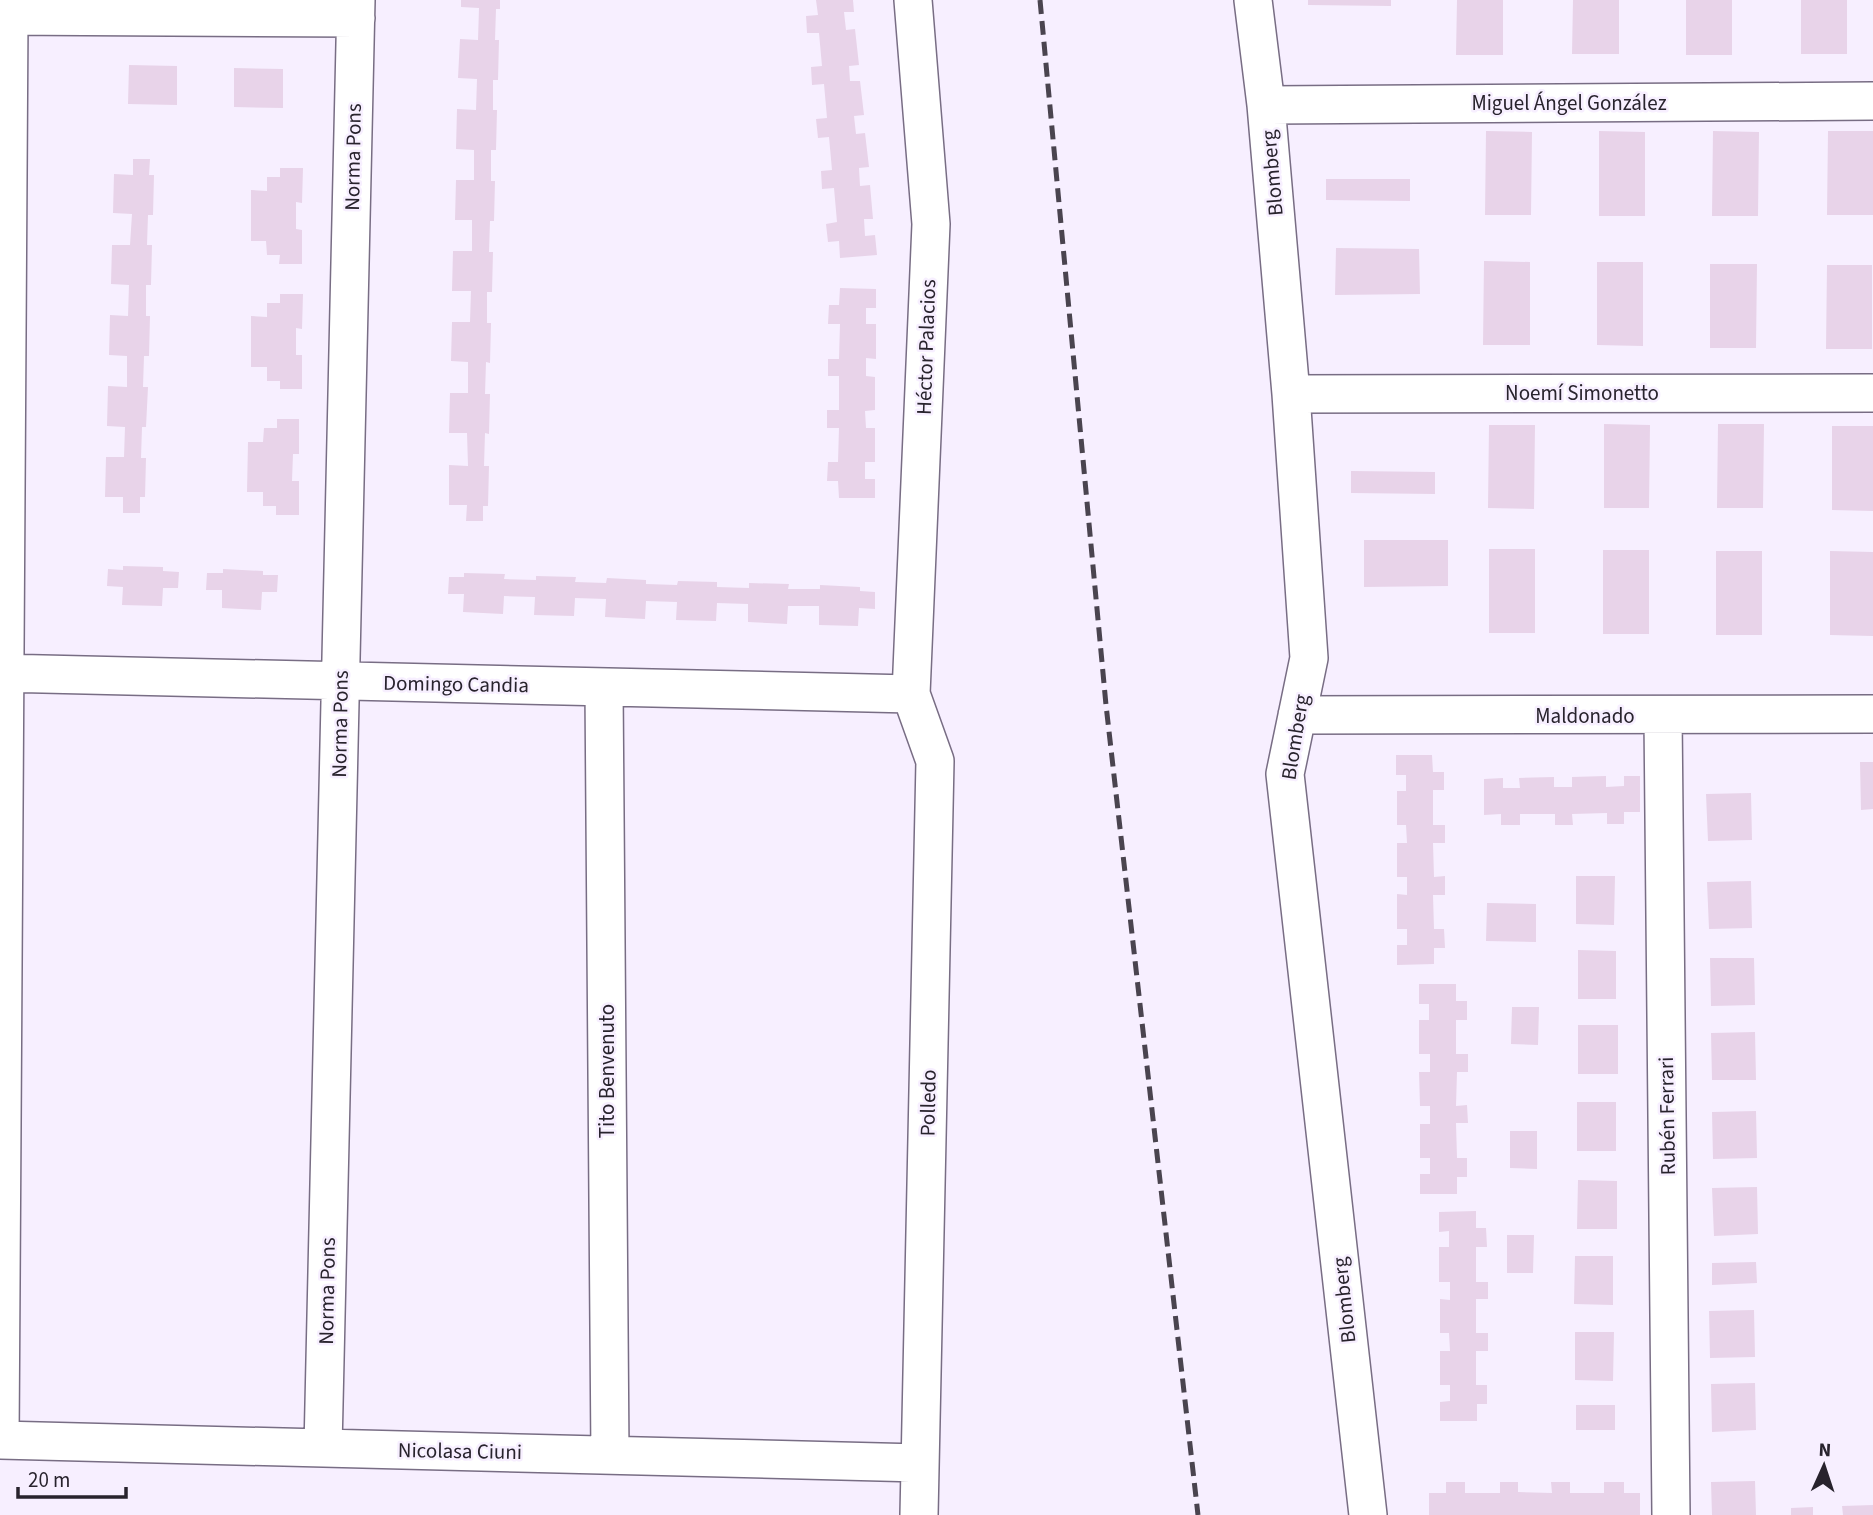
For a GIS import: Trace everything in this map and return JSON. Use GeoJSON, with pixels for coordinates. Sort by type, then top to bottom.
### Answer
{"type":"FeatureCollection","features":[{"type":"Feature","properties":{"kind":"street","name":"Héctor Palacios"},"geometry":{"type":"LineString","coordinates":[[911,694],[931,224],[913,0]]}},
{"type":"Feature","properties":{"kind":"street","name":"Blomberg"},"geometry":{"type":"LineString","coordinates":[[1253,0],[1266,105],[1310,658],[1285,774],[1368,1515]]}},
{"type":"Feature","properties":{"kind":"street"},"geometry":{"type":"LineString","coordinates":[[0,1440],[5,16],[356,9]]}},
{"type":"Feature","properties":{"kind":"street","name":"Norma Pons"},"geometry":{"type":"LineString","coordinates":[[323,1448],[356,9]]}},
{"type":"Feature","properties":{"kind":"street","name":"Miguel Ángel González"},"geometry":{"type":"LineString","coordinates":[[1266,105],[1873,101]]}},
{"type":"Feature","properties":{"kind":"street","name":"Noemí Simonetto"},"geometry":{"type":"LineString","coordinates":[[1291,394],[1873,393]]}},
{"type":"Feature","properties":{"kind":"street","name":"Domingo Candia"},"geometry":{"type":"LineString","coordinates":[[3,673],[911,694]]}},
{"type":"Feature","properties":{"kind":"street","name":"Tito Benvenuto"},"geometry":{"type":"LineString","coordinates":[[604,687],[610,1455]]}},
{"type":"Feature","properties":{"kind":"street","name":"Polledo"},"geometry":{"type":"LineString","coordinates":[[911,694],[935,761],[919,1515]]}},
{"type":"Feature","properties":{"kind":"street","name":"Maldonado"},"geometry":{"type":"LineString","coordinates":[[1297,715],[1873,715]]}},
{"type":"Feature","properties":{"kind":"street","name":"Rubén Ferrari"},"geometry":{"type":"LineString","coordinates":[[1663,716],[1671,1515]]}},
{"type":"Feature","properties":{"kind":"street","name":"Nicolasa Ciuni"},"geometry":{"type":"LineString","coordinates":[[0,1440],[920,1463]]}},
{"type":"Feature","properties":{"kind":"building"},"geometry":{"type":"Polygon","coordinates":[[[461,0],[500,0],[500,9],[496,9],[495,40],[499,40],[498,80],[493,80],[493,110],[497,110],[496,150],[491,150],[491,181],[495,181],[494,221],[490,221],[489,252],[493,252],[492,292],[487,292],[487,323],[491,323],[490,363],[486,362],[485,394],[490,394],[489,434],[485,433],[484,466],[489,466],[488,506],[483,506],[483,521],[466,521],[467,505],[449,505],[449,465],[468,466],[467,433],[449,433],[450,393],[468,393],[468,362],[451,361],[452,322],[470,322],[471,291],[452,291],[453,251],[472,251],[472,220],[455,220],[456,180],[474,180],[474,150],[456,149],[457,109],[476,110],[477,79],[458,78],[460,39],[478,40],[479,8],[461,7],[461,0]]]}},
{"type":"Feature","properties":{"kind":"building"},"geometry":{"type":"Polygon","coordinates":[[[816,0],[853,0],[854,12],[844,12],[846,30],[855,29],[859,65],[849,66],[850,81],[860,81],[864,115],[854,116],[856,134],[865,133],[869,167],[859,168],[860,186],[870,185],[873,219],[864,219],[865,236],[875,235],[877,255],[840,258],[839,241],[828,242],[826,224],[837,222],[834,188],[822,189],[821,171],[832,170],[829,137],[818,138],[816,119],[827,118],[824,84],[812,85],[811,67],[822,66],[819,33],[807,33],[806,16],[818,15],[816,0]]]}},
{"type":"Feature","properties":{"kind":"building"},"geometry":{"type":"Polygon","coordinates":[[[1308,0],[1391,0],[1391,6],[1308,5],[1308,0]]]}},
{"type":"Feature","properties":{"kind":"building"},"geometry":{"type":"Polygon","coordinates":[[[1457,0],[1503,0],[1503,55],[1456,55],[1457,0]]]}},
{"type":"Feature","properties":{"kind":"building"},"geometry":{"type":"Polygon","coordinates":[[[1573,0],[1619,0],[1619,54],[1572,54],[1573,0]]]}},
{"type":"Feature","properties":{"kind":"building"},"geometry":{"type":"Polygon","coordinates":[[[1686,0],[1732,0],[1732,55],[1686,55],[1686,0]]]}},
{"type":"Feature","properties":{"kind":"building"},"geometry":{"type":"Polygon","coordinates":[[[1801,0],[1847,0],[1847,54],[1801,54],[1801,0]]]}},
{"type":"Feature","properties":{"kind":"building"},"geometry":{"type":"Polygon","coordinates":[[[129,65],[177,66],[177,105],[128,104],[129,65]]]}},
{"type":"Feature","properties":{"kind":"building"},"geometry":{"type":"Polygon","coordinates":[[[234,68],[283,69],[283,108],[234,107],[234,68]]]}},
{"type":"Feature","properties":{"kind":"building"},"geometry":{"type":"Polygon","coordinates":[[[1486,131],[1532,132],[1531,215],[1485,215],[1486,131]]]}},
{"type":"Feature","properties":{"kind":"building"},"geometry":{"type":"Polygon","coordinates":[[[1599,131],[1645,132],[1645,216],[1599,216],[1599,131]]]}},
{"type":"Feature","properties":{"kind":"building"},"geometry":{"type":"Polygon","coordinates":[[[1713,131],[1759,132],[1758,216],[1712,216],[1713,131]]]}},
{"type":"Feature","properties":{"kind":"building"},"geometry":{"type":"Polygon","coordinates":[[[1828,131],[1873,131],[1873,215],[1827,215],[1828,131]]]}},
{"type":"Feature","properties":{"kind":"building"},"geometry":{"type":"Polygon","coordinates":[[[133,159],[150,159],[149,175],[154,175],[153,215],[148,215],[147,245],[152,245],[151,285],[146,285],[146,316],[150,316],[149,356],[144,356],[143,387],[148,387],[141,458],[146,458],[145,497],[140,497],[140,513],[123,513],[123,497],[105,497],[106,457],[124,457],[125,427],[107,426],[108,386],[127,387],[127,356],[109,355],[110,315],[128,316],[129,285],[111,284],[112,245],[130,245],[132,214],[113,213],[114,174],[133,175],[133,159]]]}},
{"type":"Feature","properties":{"kind":"building"},"geometry":{"type":"Polygon","coordinates":[[[280,168],[303,168],[302,203],[296,202],[296,229],[302,230],[302,264],[279,264],[280,255],[267,255],[266,241],[251,241],[251,190],[267,191],[267,177],[280,177],[280,168]]]}},
{"type":"Feature","properties":{"kind":"building"},"geometry":{"type":"Polygon","coordinates":[[[1326,179],[1410,179],[1410,201],[1326,200],[1326,179]]]}},
{"type":"Feature","properties":{"kind":"building"},"geometry":{"type":"Polygon","coordinates":[[[1336,248],[1419,249],[1420,294],[1335,295],[1336,248]]]}},
{"type":"Feature","properties":{"kind":"building"},"geometry":{"type":"Polygon","coordinates":[[[1484,261],[1530,262],[1530,345],[1483,345],[1484,261]]]}},
{"type":"Feature","properties":{"kind":"building"},"geometry":{"type":"Polygon","coordinates":[[[1597,262],[1643,262],[1643,346],[1597,345],[1597,262]]]}},
{"type":"Feature","properties":{"kind":"building"},"geometry":{"type":"Polygon","coordinates":[[[1710,264],[1757,264],[1756,348],[1710,348],[1710,264]]]}},
{"type":"Feature","properties":{"kind":"building"},"geometry":{"type":"Polygon","coordinates":[[[1827,265],[1872,265],[1872,349],[1826,349],[1827,265]]]}},
{"type":"Feature","properties":{"kind":"building"},"geometry":{"type":"Polygon","coordinates":[[[840,288],[876,289],[876,308],[866,308],[866,324],[876,324],[876,359],[866,358],[866,376],[875,377],[875,410],[865,411],[866,428],[875,428],[875,462],[865,462],[865,479],[875,479],[875,498],[839,498],[838,481],[827,481],[828,462],[838,462],[839,428],[827,428],[827,410],[839,410],[839,376],[828,376],[828,359],[839,359],[840,324],[828,324],[829,305],[839,305],[840,288]]]}},
{"type":"Feature","properties":{"kind":"building"},"geometry":{"type":"Polygon","coordinates":[[[280,294],[303,294],[302,329],[296,328],[296,355],[302,355],[302,389],[280,389],[280,381],[267,381],[267,367],[251,367],[251,316],[267,317],[267,303],[280,303],[280,294]]]}},
{"type":"Feature","properties":{"kind":"building"},"geometry":{"type":"Polygon","coordinates":[[[277,419],[299,419],[299,454],[293,454],[292,481],[299,481],[299,515],[276,515],[276,506],[263,506],[263,492],[247,492],[248,442],[263,442],[264,428],[277,428],[277,419]]]}},
{"type":"Feature","properties":{"kind":"building"},"geometry":{"type":"Polygon","coordinates":[[[1604,424],[1650,425],[1649,508],[1604,508],[1604,424]]]}},
{"type":"Feature","properties":{"kind":"building"},"geometry":{"type":"Polygon","coordinates":[[[1718,424],[1764,424],[1763,508],[1717,508],[1718,424]]]}},
{"type":"Feature","properties":{"kind":"building"},"geometry":{"type":"Polygon","coordinates":[[[1489,425],[1535,425],[1534,509],[1488,508],[1489,425]]]}},
{"type":"Feature","properties":{"kind":"building"},"geometry":{"type":"Polygon","coordinates":[[[1832,426],[1873,426],[1873,511],[1832,510],[1832,426]]]}},
{"type":"Feature","properties":{"kind":"building"},"geometry":{"type":"Polygon","coordinates":[[[1351,471],[1435,472],[1435,494],[1351,493],[1351,471]]]}},
{"type":"Feature","properties":{"kind":"building"},"geometry":{"type":"Polygon","coordinates":[[[1364,540],[1448,540],[1448,586],[1364,587],[1364,540]]]}},
{"type":"Feature","properties":{"kind":"building"},"geometry":{"type":"Polygon","coordinates":[[[1489,549],[1535,549],[1535,633],[1489,633],[1489,549]]]}},
{"type":"Feature","properties":{"kind":"building"},"geometry":{"type":"Polygon","coordinates":[[[1603,550],[1649,550],[1649,634],[1603,634],[1603,550]]]}},
{"type":"Feature","properties":{"kind":"building"},"geometry":{"type":"Polygon","coordinates":[[[1716,551],[1762,551],[1762,635],[1716,635],[1716,551]]]}},
{"type":"Feature","properties":{"kind":"building"},"geometry":{"type":"Polygon","coordinates":[[[1830,551],[1873,552],[1873,636],[1830,635],[1830,551]]]}},
{"type":"Feature","properties":{"kind":"building"},"geometry":{"type":"Polygon","coordinates":[[[123,566],[163,567],[163,571],[179,572],[178,588],[163,588],[162,606],[122,605],[123,587],[107,586],[108,569],[123,570],[123,566]]]}},
{"type":"Feature","properties":{"kind":"building"},"geometry":{"type":"Polygon","coordinates":[[[223,569],[263,571],[263,575],[278,575],[277,592],[262,592],[261,610],[222,608],[222,590],[206,590],[207,573],[223,573],[223,569]]]}},
{"type":"Feature","properties":{"kind":"building"},"geometry":{"type":"Polygon","coordinates":[[[464,573],[505,574],[504,579],[536,580],[536,576],[576,577],[575,582],[606,583],[607,578],[646,580],[646,584],[717,582],[717,587],[749,588],[749,583],[789,584],[788,589],[820,589],[820,585],[860,587],[860,591],[875,592],[875,609],[859,608],[858,626],[819,625],[819,606],[788,606],[787,624],[748,622],[748,604],[717,603],[716,621],[676,620],[677,602],[646,601],[645,619],[605,617],[606,599],[575,598],[574,616],[534,615],[535,597],[504,596],[503,614],[463,612],[464,594],[448,594],[449,577],[464,577],[464,573]]]}},
{"type":"Feature","properties":{"kind":"building"},"geometry":{"type":"Polygon","coordinates":[[[1396,755],[1432,755],[1433,772],[1444,772],[1444,790],[1433,790],[1433,825],[1445,825],[1445,843],[1433,843],[1434,877],[1445,876],[1445,895],[1433,895],[1434,929],[1444,929],[1445,948],[1434,948],[1434,964],[1397,965],[1397,945],[1407,945],[1407,929],[1397,929],[1397,894],[1407,895],[1407,877],[1397,877],[1397,843],[1407,843],[1406,825],[1397,825],[1397,791],[1406,791],[1406,775],[1396,775],[1396,755]]]}},
{"type":"Feature","properties":{"kind":"building"},"geometry":{"type":"Polygon","coordinates":[[[1860,762],[1873,762],[1873,809],[1861,810],[1860,762]]]}},
{"type":"Feature","properties":{"kind":"building"},"geometry":{"type":"Polygon","coordinates":[[[1606,776],[1606,787],[1624,786],[1624,776],[1640,776],[1640,812],[1624,812],[1624,824],[1607,824],[1607,813],[1572,814],[1573,825],[1555,825],[1555,814],[1520,814],[1520,825],[1501,825],[1501,814],[1484,815],[1484,779],[1503,778],[1503,788],[1520,788],[1519,778],[1554,777],[1554,787],[1572,787],[1572,777],[1606,776]]]}},
{"type":"Feature","properties":{"kind":"building"},"geometry":{"type":"Polygon","coordinates":[[[1751,793],[1752,840],[1708,841],[1706,794],[1751,793]]]}},
{"type":"Feature","properties":{"kind":"building"},"geometry":{"type":"Polygon","coordinates":[[[1576,876],[1615,876],[1614,925],[1576,924],[1576,876]]]}},
{"type":"Feature","properties":{"kind":"building"},"geometry":{"type":"Polygon","coordinates":[[[1751,881],[1752,928],[1709,929],[1707,882],[1751,881]]]}},
{"type":"Feature","properties":{"kind":"building"},"geometry":{"type":"Polygon","coordinates":[[[1487,903],[1536,904],[1536,942],[1486,941],[1487,903]]]}},
{"type":"Feature","properties":{"kind":"building"},"geometry":{"type":"Polygon","coordinates":[[[1578,950],[1616,951],[1616,999],[1578,999],[1578,950]]]}},
{"type":"Feature","properties":{"kind":"building"},"geometry":{"type":"Polygon","coordinates":[[[1710,958],[1754,958],[1755,1005],[1711,1006],[1710,958]]]}},
{"type":"Feature","properties":{"kind":"building"},"geometry":{"type":"Polygon","coordinates":[[[1419,984],[1456,984],[1456,1001],[1467,1001],[1467,1020],[1456,1020],[1456,1054],[1468,1054],[1468,1072],[1457,1072],[1456,1106],[1467,1105],[1468,1123],[1456,1123],[1457,1158],[1467,1158],[1467,1177],[1457,1177],[1457,1194],[1420,1194],[1420,1174],[1430,1174],[1430,1158],[1420,1158],[1420,1124],[1430,1124],[1430,1106],[1420,1106],[1419,1072],[1430,1072],[1430,1054],[1419,1054],[1419,1020],[1429,1020],[1429,1004],[1419,1004],[1419,984]]]}},
{"type":"Feature","properties":{"kind":"building"},"geometry":{"type":"Polygon","coordinates":[[[1512,1007],[1539,1007],[1538,1045],[1511,1044],[1512,1007]]]}},
{"type":"Feature","properties":{"kind":"building"},"geometry":{"type":"Polygon","coordinates":[[[1578,1025],[1618,1025],[1618,1074],[1578,1074],[1578,1025]]]}},
{"type":"Feature","properties":{"kind":"building"},"geometry":{"type":"Polygon","coordinates":[[[1755,1032],[1756,1080],[1712,1080],[1711,1033],[1755,1032]]]}},
{"type":"Feature","properties":{"kind":"building"},"geometry":{"type":"Polygon","coordinates":[[[1577,1102],[1616,1102],[1616,1151],[1577,1151],[1577,1102]]]}},
{"type":"Feature","properties":{"kind":"building"},"geometry":{"type":"Polygon","coordinates":[[[1756,1111],[1757,1158],[1713,1159],[1712,1112],[1756,1111]]]}},
{"type":"Feature","properties":{"kind":"building"},"geometry":{"type":"Polygon","coordinates":[[[1510,1131],[1537,1131],[1537,1169],[1510,1168],[1510,1131]]]}},
{"type":"Feature","properties":{"kind":"building"},"geometry":{"type":"Polygon","coordinates":[[[1578,1180],[1617,1181],[1617,1229],[1577,1229],[1578,1180]]]}},
{"type":"Feature","properties":{"kind":"building"},"geometry":{"type":"Polygon","coordinates":[[[1757,1187],[1758,1234],[1714,1236],[1712,1188],[1757,1187]]]}},
{"type":"Feature","properties":{"kind":"building"},"geometry":{"type":"Polygon","coordinates":[[[1476,1211],[1476,1228],[1486,1228],[1487,1247],[1476,1247],[1476,1282],[1488,1282],[1488,1299],[1476,1299],[1476,1333],[1488,1333],[1488,1351],[1476,1351],[1476,1385],[1487,1385],[1487,1404],[1477,1404],[1477,1421],[1440,1421],[1440,1402],[1450,1401],[1450,1385],[1440,1385],[1440,1351],[1450,1351],[1449,1333],[1440,1333],[1440,1299],[1450,1300],[1450,1282],[1439,1282],[1439,1247],[1449,1247],[1449,1231],[1439,1232],[1439,1212],[1476,1211]]]}},
{"type":"Feature","properties":{"kind":"building"},"geometry":{"type":"Polygon","coordinates":[[[1507,1235],[1534,1235],[1533,1273],[1507,1273],[1507,1235]]]}},
{"type":"Feature","properties":{"kind":"building"},"geometry":{"type":"Polygon","coordinates":[[[1575,1256],[1613,1256],[1613,1305],[1574,1304],[1575,1256]]]}},
{"type":"Feature","properties":{"kind":"building"},"geometry":{"type":"Polygon","coordinates":[[[1756,1262],[1757,1283],[1712,1285],[1712,1263],[1756,1262]]]}},
{"type":"Feature","properties":{"kind":"building"},"geometry":{"type":"Polygon","coordinates":[[[1754,1310],[1755,1357],[1710,1358],[1709,1311],[1754,1310]]]}},
{"type":"Feature","properties":{"kind":"building"},"geometry":{"type":"Polygon","coordinates":[[[1575,1332],[1614,1332],[1613,1381],[1575,1380],[1575,1332]]]}},
{"type":"Feature","properties":{"kind":"building"},"geometry":{"type":"Polygon","coordinates":[[[1755,1383],[1756,1430],[1712,1432],[1711,1384],[1755,1383]]]}},
{"type":"Feature","properties":{"kind":"building"},"geometry":{"type":"Polygon","coordinates":[[[1576,1405],[1615,1405],[1615,1430],[1576,1430],[1576,1405]]]}},
{"type":"Feature","properties":{"kind":"building"},"geometry":{"type":"Polygon","coordinates":[[[1755,1481],[1756,1515],[1712,1515],[1711,1482],[1755,1481]]]}},
{"type":"Feature","properties":{"kind":"building"},"geometry":{"type":"Polygon","coordinates":[[[1446,1482],[1465,1482],[1465,1493],[1500,1493],[1500,1482],[1518,1482],[1518,1492],[1552,1493],[1551,1482],[1570,1482],[1570,1493],[1604,1493],[1604,1482],[1624,1482],[1624,1493],[1640,1493],[1640,1515],[1429,1515],[1429,1493],[1446,1493],[1446,1482]]]}},
{"type":"Feature","properties":{"kind":"building"},"geometry":{"type":"Polygon","coordinates":[[[1873,1505],[1873,1515],[1843,1515],[1842,1506],[1873,1505]]]}},
{"type":"Feature","properties":{"kind":"building"},"geometry":{"type":"Polygon","coordinates":[[[1813,1507],[1813,1515],[1791,1515],[1791,1508],[1813,1507]]]}},
{"type":"Feature","properties":{"kind":"railway"},"geometry":{"type":"LineString","coordinates":[[1040,0],[1106,705],[1198,1515]]}}]}
